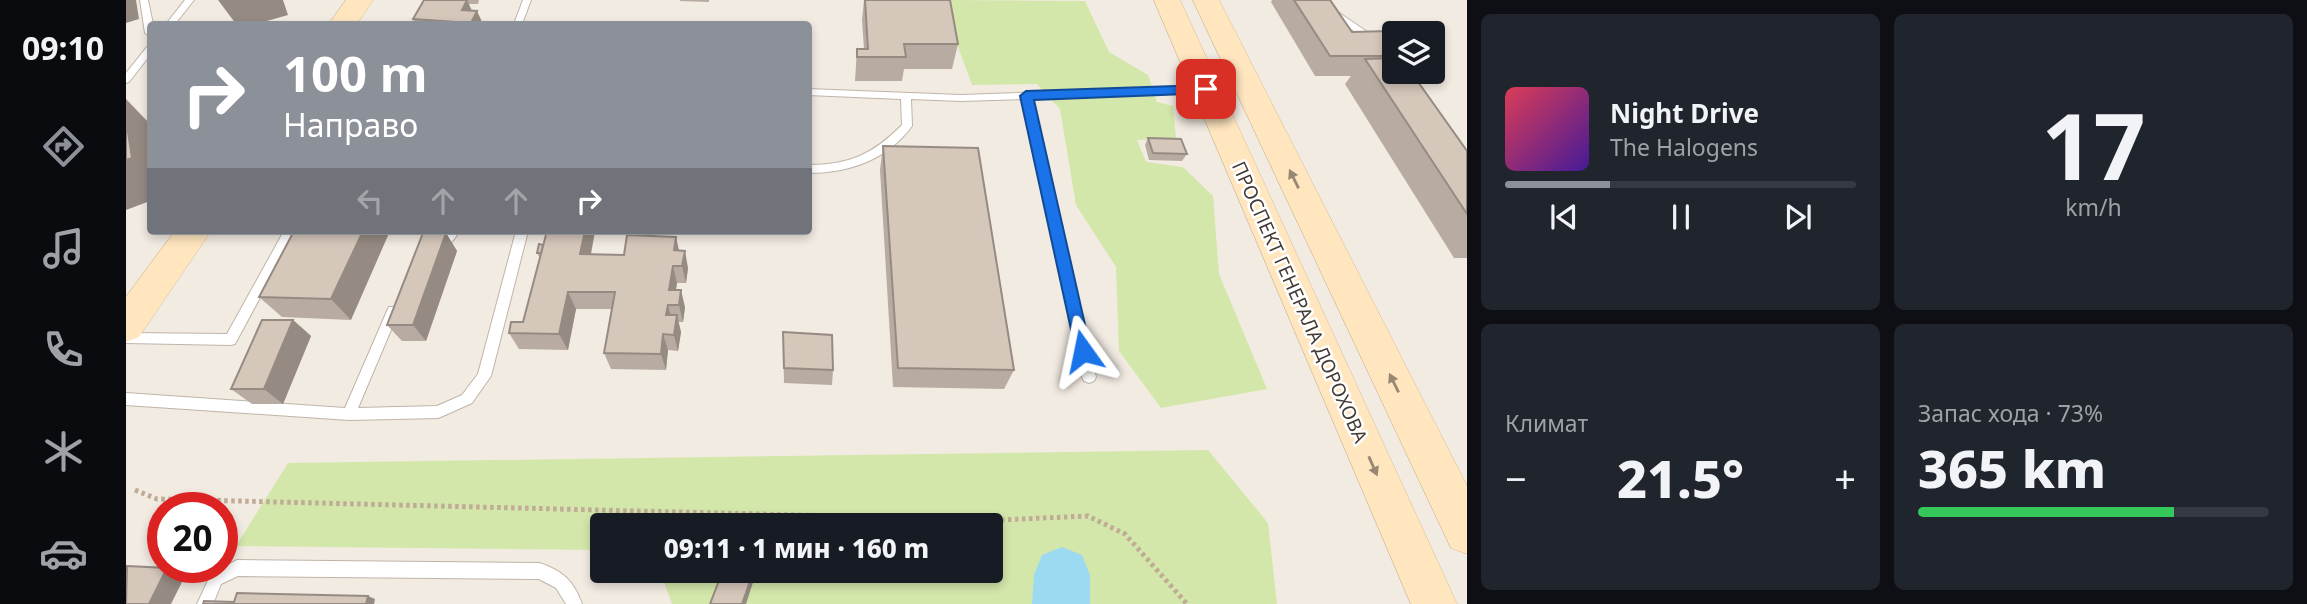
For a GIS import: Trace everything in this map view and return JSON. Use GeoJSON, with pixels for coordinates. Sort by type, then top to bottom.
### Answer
{"type":"FeatureCollection","features":[{"type":"Feature","properties":{"kind":"main road"},"geometry":{"type":"LineString","coordinates":[[345,21],[360,0]]}},
{"type":"Feature","properties":{"kind":"main road","name":"ПРОСПЕКТ ГЕНЕРАЛА ДОРОХОВА"},"geometry":{"type":"LineString","coordinates":[[1167,0],[1434,604]]}},
{"type":"Feature","properties":{"kind":"main road"},"geometry":{"type":"LineString","coordinates":[[1206,0],[1467,532]]}},
{"type":"Feature","properties":{"kind":"main road"},"geometry":{"type":"LineString","coordinates":[[126,326],[191,235]]}},
{"type":"Feature","properties":{"kind":"lane"},"geometry":{"type":"LineString","coordinates":[[144,0],[148,21]]}},
{"type":"Feature","properties":{"kind":"lane"},"geometry":{"type":"LineString","coordinates":[[172,21],[190,0]]}},
{"type":"Feature","properties":{"kind":"lane"},"geometry":{"type":"LineString","coordinates":[[519,21],[527,0]]}},
{"type":"Feature","properties":{"kind":"lane"},"geometry":{"type":"LineString","coordinates":[[1326,0],[1335,14],[1382,47]]}},
{"type":"Feature","properties":{"kind":"lane"},"geometry":{"type":"LineString","coordinates":[[126,80],[147,53]]}},
{"type":"Feature","properties":{"kind":"lane"},"geometry":{"type":"LineString","coordinates":[[812,92],[906,96],[1026,96],[1206,89]]}},
{"type":"Feature","properties":{"kind":"lane"},"geometry":{"type":"LineString","coordinates":[[812,169],[835,170],[868,158],[892,142],[907,126],[906,96]]}},
{"type":"Feature","properties":{"kind":"lane"},"geometry":{"type":"LineString","coordinates":[[1026,96],[1089,377]]}},
{"type":"Feature","properties":{"kind":"lane"},"geometry":{"type":"LineString","coordinates":[[126,338],[231,340],[288,235]]}},
{"type":"Feature","properties":{"kind":"lane"},"geometry":{"type":"LineString","coordinates":[[417,255],[451,235]]}},
{"type":"Feature","properties":{"kind":"lane"},"geometry":{"type":"LineString","coordinates":[[126,399],[349,414],[438,412],[467,399],[484,376],[521,235]]}},
{"type":"Feature","properties":{"kind":"lane"},"geometry":{"type":"LineString","coordinates":[[349,414],[401,292]]}},
{"type":"Feature","properties":{"kind":"lane"},"geometry":{"type":"LineString","coordinates":[[205,604],[216,579],[237,568],[540,572],[560,579],[568,588],[573,604]]}},
{"type":"Feature","properties":{"kind":"path"},"geometry":{"type":"LineString","coordinates":[[135,490],[157,499],[999,520],[1088,516],[1125,534],[1187,604]]}},
{"type":"Feature","properties":{"kind":"green space"},"geometry":{"type":"Polygon","coordinates":[[[948,0],[1085,1],[1109,52],[1148,75],[1157,102],[1173,106],[1176,139],[1137,140],[1146,162],[1183,167],[1213,196],[1219,274],[1267,389],[1161,408],[1119,351],[1116,267],[1076,205],[1060,109],[1037,84],[972,85],[952,31],[948,0]]]}},
{"type":"Feature","properties":{"kind":"green space"},"geometry":{"type":"Polygon","coordinates":[[[1208,450],[1268,523],[1277,604],[672,604],[664,583],[1003,583],[1003,513],[590,513],[590,550],[238,546],[288,463],[1208,450]]]}},
{"type":"Feature","properties":{"kind":"building"},"geometry":{"type":"Polygon","coordinates":[[[424,0],[467,0],[462,10],[477,11],[472,21],[413,19],[424,0]]]}},
{"type":"Feature","properties":{"kind":"building"},"geometry":{"type":"Polygon","coordinates":[[[865,0],[950,0],[958,44],[904,44],[906,57],[857,57],[857,49],[868,49],[865,0]]]}},
{"type":"Feature","properties":{"kind":"building"},"geometry":{"type":"Polygon","coordinates":[[[1294,0],[1330,0],[1352,32],[1382,31],[1382,56],[1330,56],[1294,0]]]}},
{"type":"Feature","properties":{"kind":"building"},"geometry":{"type":"Polygon","coordinates":[[[1382,58],[1382,84],[1420,84],[1467,151],[1467,214],[1365,59],[1382,58]]]}},
{"type":"Feature","properties":{"kind":"building"},"geometry":{"type":"Polygon","coordinates":[[[126,119],[132,158],[126,160],[126,119]]]}},
{"type":"Feature","properties":{"kind":"building"},"geometry":{"type":"Polygon","coordinates":[[[1148,138],[1181,139],[1187,154],[1153,153],[1148,138]]]}},
{"type":"Feature","properties":{"kind":"building"},"geometry":{"type":"Polygon","coordinates":[[[883,146],[978,148],[1014,370],[898,368],[883,146]]]}},
{"type":"Feature","properties":{"kind":"building"},"geometry":{"type":"Polygon","coordinates":[[[292,235],[361,235],[331,299],[259,297],[292,235]]]}},
{"type":"Feature","properties":{"kind":"building"},"geometry":{"type":"Polygon","coordinates":[[[422,235],[445,235],[413,325],[387,325],[422,235]]]}},
{"type":"Feature","properties":{"kind":"building"},"geometry":{"type":"Polygon","coordinates":[[[546,235],[584,235],[580,254],[624,255],[627,235],[676,237],[674,250],[685,251],[682,266],[673,266],[669,290],[681,290],[679,305],[668,305],[666,315],[677,315],[674,335],[663,334],[661,354],[604,353],[615,292],[568,292],[559,334],[509,333],[511,322],[523,322],[546,235]]]}},
{"type":"Feature","properties":{"kind":"building"},"geometry":{"type":"Polygon","coordinates":[[[539,244],[543,245],[541,253],[537,253],[539,244]]]}},
{"type":"Feature","properties":{"kind":"building"},"geometry":{"type":"Polygon","coordinates":[[[262,320],[293,320],[264,389],[231,389],[262,320]]]}},
{"type":"Feature","properties":{"kind":"building"},"geometry":{"type":"Polygon","coordinates":[[[783,332],[832,335],[833,370],[784,368],[783,332]]]}},
{"type":"Feature","properties":{"kind":"building"},"geometry":{"type":"Polygon","coordinates":[[[127,566],[147,567],[147,583],[160,583],[149,604],[126,604],[127,566]]]}},
{"type":"Feature","properties":{"kind":"building"},"geometry":{"type":"Polygon","coordinates":[[[718,583],[749,583],[742,604],[710,604],[718,583]]]}},
{"type":"Feature","properties":{"kind":"building"},"geometry":{"type":"Polygon","coordinates":[[[237,593],[368,596],[366,604],[203,604],[204,601],[234,602],[237,593]]]}},
{"type":"Feature","properties":{"kind":"waterway"},"geometry":{"type":"LineString","coordinates":[[1061,604],[1062,575]]}},
{"type":"Feature","properties":{"kind":"route"},"geometry":{"type":"LineString","coordinates":[[1083,351],[1026,96],[1206,89]]}}]}
